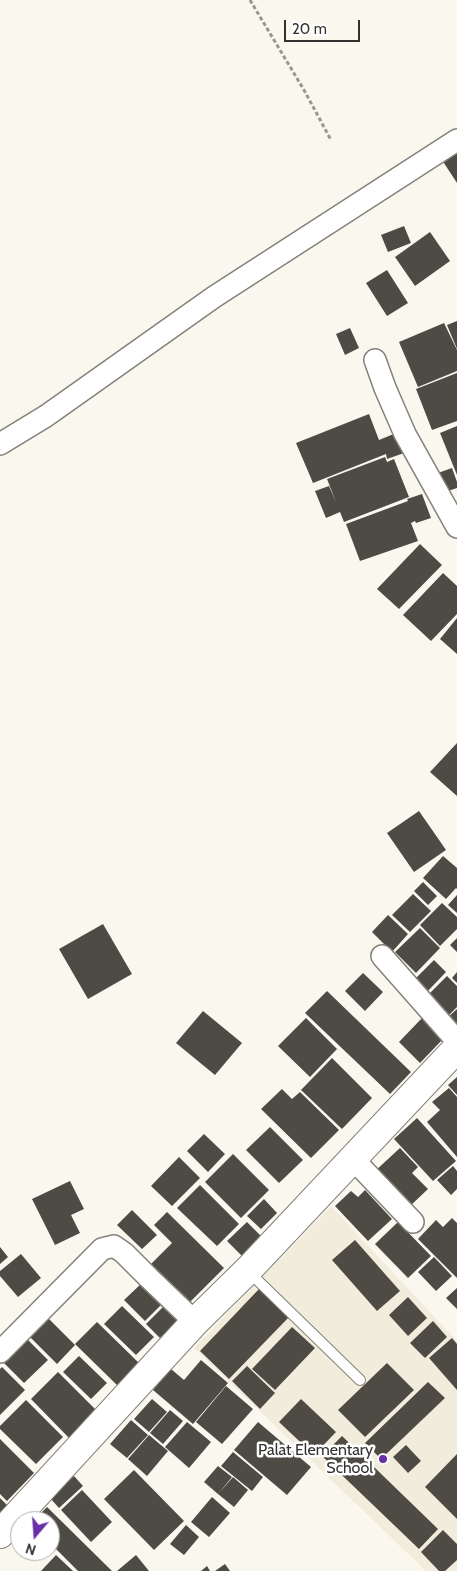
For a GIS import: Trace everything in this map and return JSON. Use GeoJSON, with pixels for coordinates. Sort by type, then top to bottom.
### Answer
{"type":"FeatureCollection","features":[{"type":"Feature","properties":{"kind":"street"},"geometry":{"type":"LineString","coordinates":[[0,444],[46,416],[214,297],[457,140]]}},
{"type":"Feature","properties":{"kind":"street"},"geometry":{"type":"LineString","coordinates":[[375,360],[384,388],[405,434],[457,528]]}},
{"type":"Feature","properties":{"kind":"street"},"geometry":{"type":"LineString","coordinates":[[382,956],[457,1041]]}},
{"type":"Feature","properties":{"kind":"street"},"geometry":{"type":"LineString","coordinates":[[0,1534],[196,1322],[248,1270],[457,1048]]}},
{"type":"Feature","properties":{"kind":"street"},"geometry":{"type":"LineString","coordinates":[[353,1159],[413,1222]]}},
{"type":"Feature","properties":{"kind":"street"},"geometry":{"type":"LineString","coordinates":[[0,1352],[102,1249],[114,1246],[124,1253],[196,1322]]}},
{"type":"Feature","properties":{"kind":"lane"},"geometry":{"type":"LineString","coordinates":[[248,1270],[360,1380]]}},
{"type":"Feature","properties":{"kind":"path"},"geometry":{"type":"LineString","coordinates":[[250,0],[304,90],[331,140]]}},
{"type":"Feature","properties":{"kind":"shaded area","name":"Palat Elementary School"},"geometry":{"type":"Polygon","coordinates":[[[331,1206],[457,1341],[457,1571],[426,1571],[194,1348],[331,1206]]]}},
{"type":"Feature","properties":{"kind":"building"},"geometry":{"type":"Polygon","coordinates":[[[457,150],[457,183],[442,160],[457,150]]]}},
{"type":"Feature","properties":{"kind":"building"},"geometry":{"type":"Polygon","coordinates":[[[404,226],[411,243],[388,252],[381,235],[404,226]]]}},
{"type":"Feature","properties":{"kind":"building"},"geometry":{"type":"Polygon","coordinates":[[[430,232],[450,261],[415,286],[395,257],[430,232]]]}},
{"type":"Feature","properties":{"kind":"building"},"geometry":{"type":"Polygon","coordinates":[[[387,270],[408,303],[387,316],[366,283],[387,270]]]}},
{"type":"Feature","properties":{"kind":"building"},"geometry":{"type":"Polygon","coordinates":[[[457,321],[457,349],[447,325],[457,321]]]}},
{"type":"Feature","properties":{"kind":"building"},"geometry":{"type":"Polygon","coordinates":[[[444,323],[457,350],[457,371],[418,387],[399,342],[444,323]]]}},
{"type":"Feature","properties":{"kind":"building"},"geometry":{"type":"Polygon","coordinates":[[[350,328],[359,348],[345,355],[336,334],[350,328]]]}},
{"type":"Feature","properties":{"kind":"building"},"geometry":{"type":"Polygon","coordinates":[[[457,373],[457,421],[432,430],[416,389],[457,373]]]}},
{"type":"Feature","properties":{"kind":"building"},"geometry":{"type":"Polygon","coordinates":[[[369,414],[379,440],[396,433],[404,453],[387,459],[386,454],[313,483],[296,443],[369,414]]]}},
{"type":"Feature","properties":{"kind":"building"},"geometry":{"type":"Polygon","coordinates":[[[457,426],[457,475],[440,433],[457,426]]]}},
{"type":"Feature","properties":{"kind":"building"},"geometry":{"type":"Polygon","coordinates":[[[385,457],[387,462],[394,459],[409,497],[344,522],[340,512],[326,518],[315,491],[329,486],[336,502],[327,479],[385,457]]]}},
{"type":"Feature","properties":{"kind":"building"},"geometry":{"type":"Polygon","coordinates":[[[452,468],[457,488],[442,493],[435,474],[452,468]]]}},
{"type":"Feature","properties":{"kind":"building"},"geometry":{"type":"Polygon","coordinates":[[[422,494],[431,518],[411,523],[418,541],[360,561],[346,524],[422,494]]]}},
{"type":"Feature","properties":{"kind":"building"},"geometry":{"type":"Polygon","coordinates":[[[420,544],[442,565],[399,609],[377,589],[420,544]]]}},
{"type":"Feature","properties":{"kind":"building"},"geometry":{"type":"Polygon","coordinates":[[[443,573],[457,586],[457,614],[431,641],[403,615],[443,573]]]}},
{"type":"Feature","properties":{"kind":"building"},"geometry":{"type":"Polygon","coordinates":[[[457,618],[457,654],[440,639],[457,618]]]}},
{"type":"Feature","properties":{"kind":"building"},"geometry":{"type":"Polygon","coordinates":[[[457,743],[457,796],[430,772],[457,743]]]}},
{"type":"Feature","properties":{"kind":"building"},"geometry":{"type":"Polygon","coordinates":[[[419,811],[446,850],[414,872],[387,833],[419,811]]]}},
{"type":"Feature","properties":{"kind":"building"},"geometry":{"type":"Polygon","coordinates":[[[443,856],[457,868],[457,889],[446,899],[423,878],[443,856]]]}},
{"type":"Feature","properties":{"kind":"building"},"geometry":{"type":"Polygon","coordinates":[[[423,882],[437,896],[428,905],[414,891],[423,882]]]}},
{"type":"Feature","properties":{"kind":"building"},"geometry":{"type":"Polygon","coordinates":[[[413,894],[431,911],[410,932],[392,915],[413,894]]]}},
{"type":"Feature","properties":{"kind":"building"},"geometry":{"type":"Polygon","coordinates":[[[457,895],[457,913],[448,905],[457,895]]]}},
{"type":"Feature","properties":{"kind":"building"},"geometry":{"type":"Polygon","coordinates":[[[442,903],[457,917],[457,929],[440,946],[420,925],[442,903]]]}},
{"type":"Feature","properties":{"kind":"building"},"geometry":{"type":"Polygon","coordinates":[[[388,915],[408,934],[392,952],[372,932],[388,915]]]}},
{"type":"Feature","properties":{"kind":"building"},"geometry":{"type":"Polygon","coordinates":[[[103,924],[132,974],[88,999],[59,949],[103,924]]]}},
{"type":"Feature","properties":{"kind":"building"},"geometry":{"type":"Polygon","coordinates":[[[420,928],[440,948],[416,973],[395,952],[420,928]]]}},
{"type":"Feature","properties":{"kind":"building"},"geometry":{"type":"Polygon","coordinates":[[[457,938],[457,952],[450,945],[457,938]]]}},
{"type":"Feature","properties":{"kind":"building"},"geometry":{"type":"Polygon","coordinates":[[[434,960],[446,972],[426,993],[414,980],[434,960]]]}},
{"type":"Feature","properties":{"kind":"building"},"geometry":{"type":"Polygon","coordinates":[[[457,972],[457,983],[452,978],[457,972]]]}},
{"type":"Feature","properties":{"kind":"building"},"geometry":{"type":"Polygon","coordinates":[[[363,973],[383,992],[365,1011],[345,991],[363,973]]]}},
{"type":"Feature","properties":{"kind":"building"},"geometry":{"type":"Polygon","coordinates":[[[447,976],[457,986],[457,1007],[448,1016],[427,996],[447,976]]]}},
{"type":"Feature","properties":{"kind":"building"},"geometry":{"type":"Polygon","coordinates":[[[327,991],[411,1072],[390,1094],[305,1013],[327,991]]]}},
{"type":"Feature","properties":{"kind":"building"},"geometry":{"type":"Polygon","coordinates":[[[457,1009],[457,1025],[456,1026],[447,1018],[457,1009]]]}},
{"type":"Feature","properties":{"kind":"building"},"geometry":{"type":"Polygon","coordinates":[[[203,1011],[242,1043],[215,1075],[176,1043],[203,1011]]]}},
{"type":"Feature","properties":{"kind":"building"},"geometry":{"type":"Polygon","coordinates":[[[306,1018],[337,1049],[310,1077],[278,1046],[306,1018]]]}},
{"type":"Feature","properties":{"kind":"building"},"geometry":{"type":"Polygon","coordinates":[[[422,1018],[443,1039],[420,1063],[399,1042],[422,1018]]]}},
{"type":"Feature","properties":{"kind":"building"},"geometry":{"type":"Polygon","coordinates":[[[332,1058],[372,1098],[342,1129],[301,1090],[332,1058]]]}},
{"type":"Feature","properties":{"kind":"building"},"geometry":{"type":"Polygon","coordinates":[[[457,1077],[457,1095],[448,1085],[457,1077]]]}},
{"type":"Feature","properties":{"kind":"building"},"geometry":{"type":"Polygon","coordinates":[[[449,1088],[457,1097],[457,1157],[427,1122],[440,1110],[432,1102],[449,1088]]]}},
{"type":"Feature","properties":{"kind":"building"},"geometry":{"type":"Polygon","coordinates":[[[282,1089],[292,1099],[300,1092],[339,1130],[311,1158],[261,1109],[282,1089]]]}},
{"type":"Feature","properties":{"kind":"building"},"geometry":{"type":"Polygon","coordinates":[[[417,1118],[456,1161],[433,1181],[394,1139],[417,1118]]]}},
{"type":"Feature","properties":{"kind":"building"},"geometry":{"type":"Polygon","coordinates":[[[270,1127],[303,1160],[279,1183],[246,1150],[270,1127]]]}},
{"type":"Feature","properties":{"kind":"building"},"geometry":{"type":"Polygon","coordinates":[[[204,1134],[225,1154],[208,1172],[187,1151],[204,1134]]]}},
{"type":"Feature","properties":{"kind":"building"},"geometry":{"type":"Polygon","coordinates":[[[400,1148],[418,1167],[412,1173],[428,1189],[408,1208],[374,1172],[400,1148]]]}},
{"type":"Feature","properties":{"kind":"building"},"geometry":{"type":"Polygon","coordinates":[[[233,1154],[269,1190],[241,1218],[205,1182],[233,1154]]]}},
{"type":"Feature","properties":{"kind":"building"},"geometry":{"type":"Polygon","coordinates":[[[179,1157],[200,1178],[172,1206],[151,1186],[179,1157]]]}},
{"type":"Feature","properties":{"kind":"building"},"geometry":{"type":"Polygon","coordinates":[[[453,1166],[457,1171],[457,1189],[451,1195],[437,1180],[453,1166]]]}},
{"type":"Feature","properties":{"kind":"building"},"geometry":{"type":"Polygon","coordinates":[[[70,1181],[84,1209],[71,1215],[80,1233],[55,1245],[32,1199],[70,1181]]]}},
{"type":"Feature","properties":{"kind":"building"},"geometry":{"type":"Polygon","coordinates":[[[200,1185],[239,1224],[217,1246],[177,1208],[200,1185]]]}},
{"type":"Feature","properties":{"kind":"building"},"geometry":{"type":"Polygon","coordinates":[[[365,1190],[392,1219],[368,1241],[335,1206],[351,1191],[358,1197],[365,1190]]]}},
{"type":"Feature","properties":{"kind":"building"},"geometry":{"type":"Polygon","coordinates":[[[264,1199],[277,1213],[261,1229],[247,1216],[264,1199]]]}},
{"type":"Feature","properties":{"kind":"building"},"geometry":{"type":"Polygon","coordinates":[[[132,1210],[157,1235],[142,1249],[117,1225],[132,1210]]]}},
{"type":"Feature","properties":{"kind":"building"},"geometry":{"type":"Polygon","coordinates":[[[167,1212],[224,1268],[184,1308],[145,1270],[172,1243],[154,1225],[167,1212]]]}},
{"type":"Feature","properties":{"kind":"building"},"geometry":{"type":"Polygon","coordinates":[[[452,1218],[457,1223],[457,1278],[418,1239],[436,1220],[443,1227],[452,1218]]]}},
{"type":"Feature","properties":{"kind":"building"},"geometry":{"type":"Polygon","coordinates":[[[247,1222],[262,1237],[243,1257],[227,1241],[247,1222]]]}},
{"type":"Feature","properties":{"kind":"building"},"geometry":{"type":"Polygon","coordinates":[[[398,1222],[431,1256],[408,1278],[375,1244],[398,1222]]]}},
{"type":"Feature","properties":{"kind":"building"},"geometry":{"type":"Polygon","coordinates":[[[355,1240],[400,1291],[377,1311],[332,1260],[355,1240]]]}},
{"type":"Feature","properties":{"kind":"building"},"geometry":{"type":"Polygon","coordinates":[[[0,1247],[8,1257],[0,1264],[0,1247]]]}},
{"type":"Feature","properties":{"kind":"building"},"geometry":{"type":"Polygon","coordinates":[[[21,1254],[41,1278],[18,1297],[0,1276],[0,1271],[21,1254]]]}},
{"type":"Feature","properties":{"kind":"building"},"geometry":{"type":"Polygon","coordinates":[[[434,1257],[452,1276],[436,1291],[418,1272],[434,1257]]]}},
{"type":"Feature","properties":{"kind":"building"},"geometry":{"type":"Polygon","coordinates":[[[144,1281],[165,1301],[145,1321],[124,1300],[144,1281]]]}},
{"type":"Feature","properties":{"kind":"building"},"geometry":{"type":"Polygon","coordinates":[[[457,1288],[457,1309],[446,1298],[457,1288]]]}},
{"type":"Feature","properties":{"kind":"building"},"geometry":{"type":"Polygon","coordinates":[[[259,1289],[289,1317],[229,1379],[200,1351],[259,1289]]]}},
{"type":"Feature","properties":{"kind":"building"},"geometry":{"type":"Polygon","coordinates":[[[408,1297],[427,1318],[408,1336],[389,1315],[408,1297]]]}},
{"type":"Feature","properties":{"kind":"building"},"geometry":{"type":"Polygon","coordinates":[[[165,1305],[179,1319],[160,1338],[146,1324],[165,1305]]]}},
{"type":"Feature","properties":{"kind":"building"},"geometry":{"type":"Polygon","coordinates":[[[122,1306],[154,1337],[136,1355],[104,1324],[122,1306]]]}},
{"type":"Feature","properties":{"kind":"building"},"geometry":{"type":"Polygon","coordinates":[[[47,1317],[75,1345],[57,1364],[28,1335],[47,1317]]]}},
{"type":"Feature","properties":{"kind":"building"},"geometry":{"type":"Polygon","coordinates":[[[433,1321],[447,1337],[425,1358],[410,1343],[433,1321]]]}},
{"type":"Feature","properties":{"kind":"building"},"geometry":{"type":"Polygon","coordinates":[[[97,1322],[140,1364],[118,1386],[75,1344],[97,1322]]]}},
{"type":"Feature","properties":{"kind":"building"},"geometry":{"type":"Polygon","coordinates":[[[292,1327],[315,1348],[275,1390],[252,1369],[292,1327]]]}},
{"type":"Feature","properties":{"kind":"building"},"geometry":{"type":"Polygon","coordinates":[[[26,1338],[48,1360],[24,1383],[3,1362],[26,1338]]]}},
{"type":"Feature","properties":{"kind":"building"},"geometry":{"type":"Polygon","coordinates":[[[452,1338],[457,1344],[457,1390],[429,1358],[452,1338]]]}},
{"type":"Feature","properties":{"kind":"building"},"geometry":{"type":"Polygon","coordinates":[[[79,1356],[107,1383],[91,1399],[63,1372],[79,1356]]]}},
{"type":"Feature","properties":{"kind":"building"},"geometry":{"type":"Polygon","coordinates":[[[201,1360],[228,1383],[193,1424],[153,1390],[171,1369],[184,1380],[201,1360]]]}},
{"type":"Feature","properties":{"kind":"building"},"geometry":{"type":"Polygon","coordinates":[[[387,1363],[414,1390],[365,1437],[338,1410],[387,1363]]]}},
{"type":"Feature","properties":{"kind":"building"},"geometry":{"type":"Polygon","coordinates":[[[247,1366],[275,1393],[260,1409],[232,1381],[247,1366]]]}},
{"type":"Feature","properties":{"kind":"building"},"geometry":{"type":"Polygon","coordinates":[[[2,1367],[25,1390],[0,1415],[0,1369],[2,1367]]]}},
{"type":"Feature","properties":{"kind":"building"},"geometry":{"type":"Polygon","coordinates":[[[58,1372],[98,1412],[70,1439],[31,1399],[58,1372]]]}},
{"type":"Feature","properties":{"kind":"building"},"geometry":{"type":"Polygon","coordinates":[[[428,1382],[445,1398],[381,1459],[365,1443],[428,1382]]]}},
{"type":"Feature","properties":{"kind":"building"},"geometry":{"type":"Polygon","coordinates":[[[226,1386],[253,1409],[222,1444],[196,1422],[226,1386]]]}},
{"type":"Feature","properties":{"kind":"building"},"geometry":{"type":"Polygon","coordinates":[[[152,1399],[167,1412],[149,1432],[134,1419],[152,1399]]]}},
{"type":"Feature","properties":{"kind":"building"},"geometry":{"type":"Polygon","coordinates":[[[301,1399],[336,1432],[314,1455],[279,1422],[301,1399]]]}},
{"type":"Feature","properties":{"kind":"building"},"geometry":{"type":"Polygon","coordinates":[[[26,1400],[63,1437],[36,1464],[0,1429],[0,1426],[26,1400]]]}},
{"type":"Feature","properties":{"kind":"building"},"geometry":{"type":"Polygon","coordinates":[[[170,1410],[183,1421],[163,1444],[150,1433],[170,1410]]]}},
{"type":"Feature","properties":{"kind":"building"},"geometry":{"type":"Polygon","coordinates":[[[131,1420],[148,1435],[127,1458],[110,1444],[131,1420]]]}},
{"type":"Feature","properties":{"kind":"building"},"geometry":{"type":"Polygon","coordinates":[[[187,1422],[211,1442],[189,1468],[165,1447],[187,1422]]]}},
{"type":"Feature","properties":{"kind":"building"},"geometry":{"type":"Polygon","coordinates":[[[258,1422],[311,1467],[287,1495],[234,1450],[258,1422]]]}},
{"type":"Feature","properties":{"kind":"building"},"geometry":{"type":"Polygon","coordinates":[[[149,1435],[168,1451],[147,1476],[128,1459],[149,1435]]]}},
{"type":"Feature","properties":{"kind":"building"},"geometry":{"type":"Polygon","coordinates":[[[342,1436],[438,1529],[419,1549],[322,1456],[342,1436]]]}},
{"type":"Feature","properties":{"kind":"building"},"geometry":{"type":"Polygon","coordinates":[[[0,1439],[34,1473],[7,1501],[0,1494],[0,1439]]]}},
{"type":"Feature","properties":{"kind":"building"},"geometry":{"type":"Polygon","coordinates":[[[406,1445],[421,1461],[408,1473],[393,1457],[406,1445]]]}},
{"type":"Feature","properties":{"kind":"building"},"geometry":{"type":"Polygon","coordinates":[[[233,1452],[263,1477],[252,1491],[221,1466],[233,1452]]]}},
{"type":"Feature","properties":{"kind":"building"},"geometry":{"type":"Polygon","coordinates":[[[457,1454],[457,1519],[425,1487],[457,1454]]]}},
{"type":"Feature","properties":{"kind":"building"},"geometry":{"type":"Polygon","coordinates":[[[218,1466],[232,1477],[218,1494],[204,1482],[218,1466]]]}},
{"type":"Feature","properties":{"kind":"building"},"geometry":{"type":"Polygon","coordinates":[[[134,1470],[184,1521],[154,1550],[104,1499],[134,1470]]]}},
{"type":"Feature","properties":{"kind":"building"},"geometry":{"type":"Polygon","coordinates":[[[74,1476],[83,1486],[59,1508],[50,1498],[74,1476]]]}},
{"type":"Feature","properties":{"kind":"building"},"geometry":{"type":"Polygon","coordinates":[[[233,1477],[248,1490],[234,1507],[218,1494],[233,1477]]]}},
{"type":"Feature","properties":{"kind":"building"},"geometry":{"type":"Polygon","coordinates":[[[82,1490],[112,1522],[91,1542],[61,1510],[82,1490]]]}},
{"type":"Feature","properties":{"kind":"building"},"geometry":{"type":"Polygon","coordinates":[[[212,1497],[230,1513],[209,1537],[191,1522],[212,1497]]]}},
{"type":"Feature","properties":{"kind":"building"},"geometry":{"type":"Polygon","coordinates":[[[0,1498],[8,1506],[0,1514],[0,1498]]]}},
{"type":"Feature","properties":{"kind":"building"},"geometry":{"type":"Polygon","coordinates":[[[47,1507],[51,1511],[43,1511],[47,1507]]]}},
{"type":"Feature","properties":{"kind":"building"},"geometry":{"type":"Polygon","coordinates":[[[60,1520],[112,1571],[78,1571],[60,1553],[60,1520]]]}},
{"type":"Feature","properties":{"kind":"building"},"geometry":{"type":"Polygon","coordinates":[[[186,1525],[199,1537],[184,1555],[170,1544],[186,1525]]]}},
{"type":"Feature","properties":{"kind":"building"},"geometry":{"type":"Polygon","coordinates":[[[443,1530],[457,1544],[457,1560],[445,1571],[439,1571],[421,1552],[443,1530]]]}},
{"type":"Feature","properties":{"kind":"building"},"geometry":{"type":"Polygon","coordinates":[[[136,1555],[149,1571],[117,1571],[136,1555]]]}},
{"type":"Feature","properties":{"kind":"building"},"geometry":{"type":"Polygon","coordinates":[[[60,1559],[73,1571],[41,1571],[50,1561],[60,1561],[60,1559]]]}},
{"type":"Feature","properties":{"kind":"building"},"geometry":{"type":"Polygon","coordinates":[[[225,1564],[230,1571],[215,1571],[225,1564]]]}},
{"type":"Feature","properties":{"kind":"building"},"geometry":{"type":"Polygon","coordinates":[[[207,1566],[210,1571],[201,1571],[207,1566]]]}},
{"type":"Feature","properties":{"kind":"place","name":"Palat Elementary School"},"geometry":{"type":"Point","coordinates":[383,1459]}}]}
